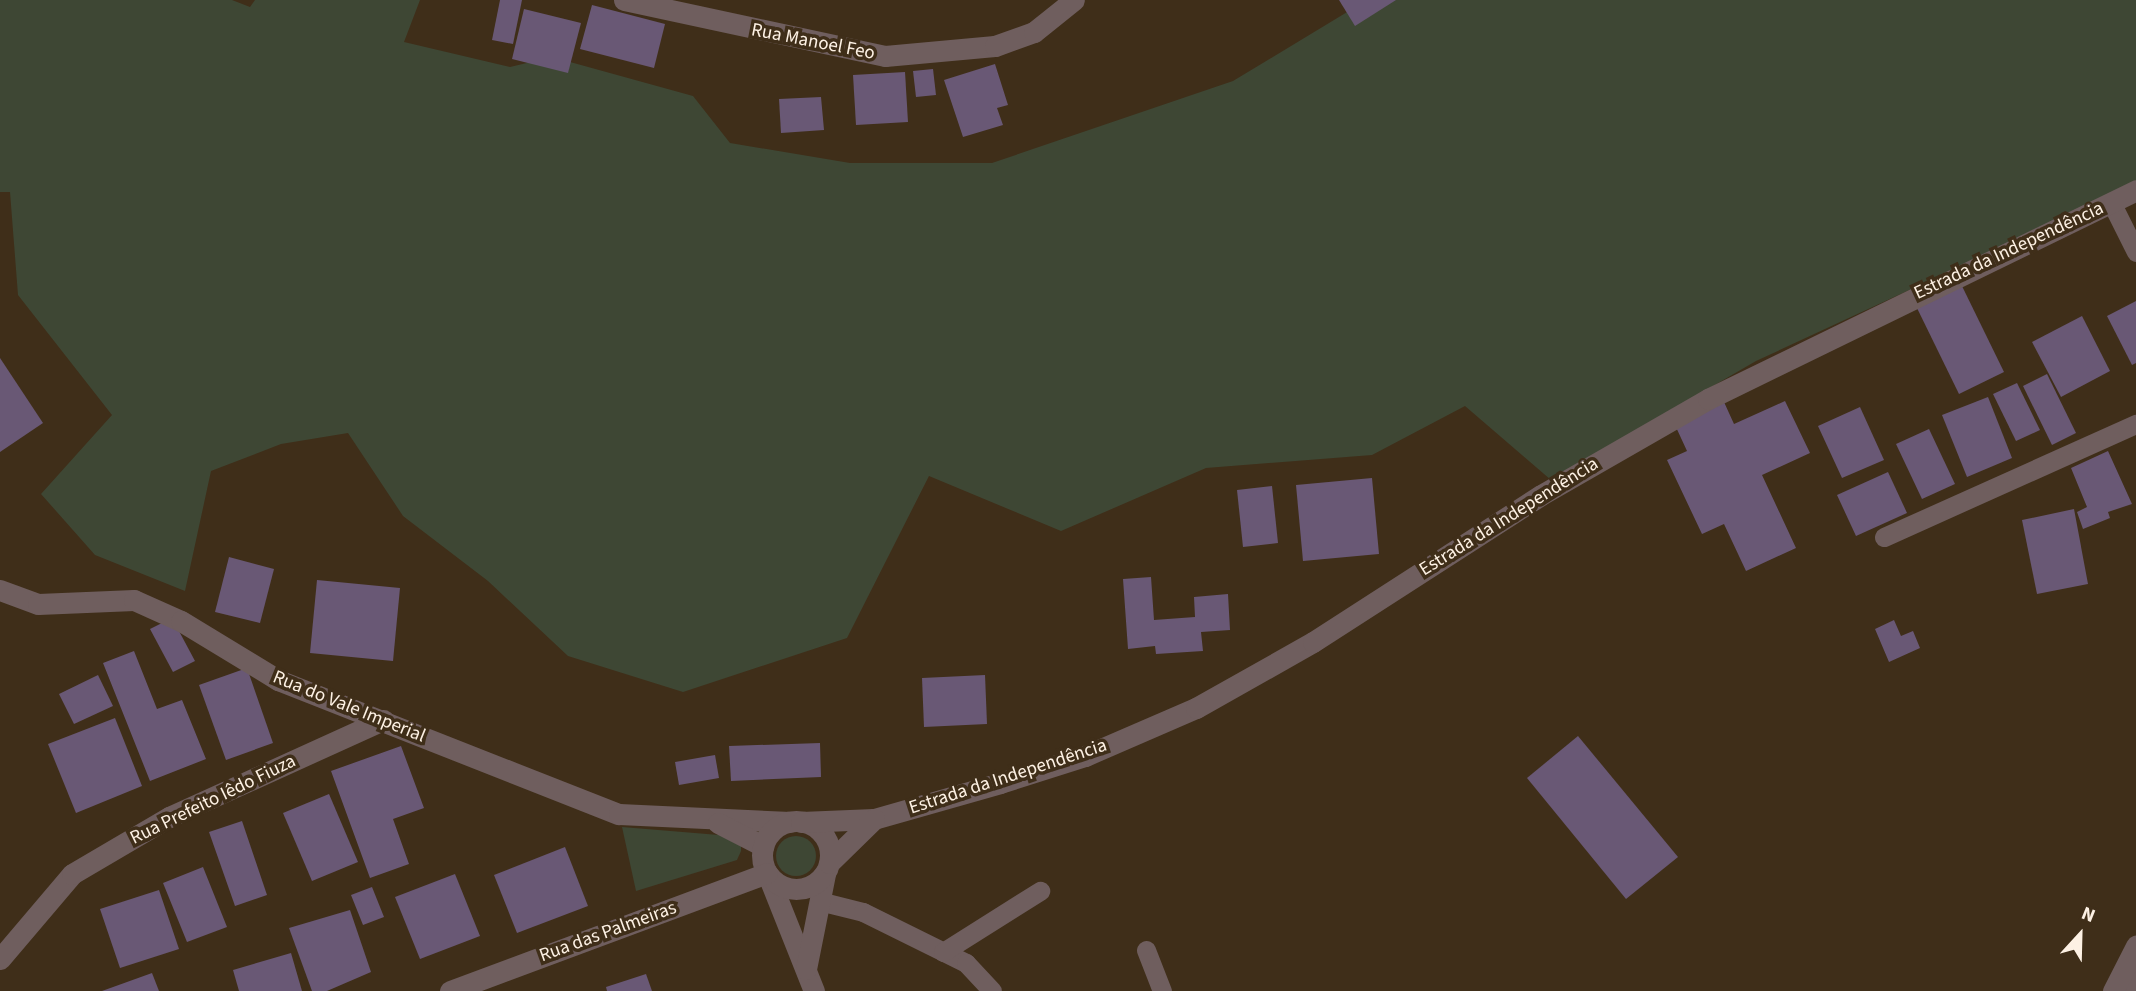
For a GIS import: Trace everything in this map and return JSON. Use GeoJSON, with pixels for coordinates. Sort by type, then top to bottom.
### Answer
{"type":"FeatureCollection","features":[{"type":"Feature","properties":{"kind":"street","name":"Rua Manoel Feo"},"geometry":{"type":"LineString","coordinates":[[624,0],[885,56],[995,46],[1034,32],[1074,0]]}},
{"type":"Feature","properties":{"kind":"street","name":"Estrada da Independência"},"geometry":{"type":"LineString","coordinates":[[795,822],[874,819],[1085,756],[1196,708],[1313,642],[1541,495],[1708,399],[2136,190]]}},
{"type":"Feature","properties":{"kind":"street","name":"Rua do Vale Imperial"},"geometry":{"type":"LineString","coordinates":[[0,590],[38,604],[134,600],[181,621],[278,680],[619,814],[795,822]]}},
{"type":"Feature","properties":{"kind":"street","name":"Rua Prefeito Iêdo Fiuza"},"geometry":{"type":"LineString","coordinates":[[0,959],[72,874],[169,817],[383,720]]}},
{"type":"Feature","properties":{"kind":"street"},"geometry":{"type":"LineString","coordinates":[[706,817],[763,846]]}},
{"type":"Feature","properties":{"kind":"street","name":"Estrada da Independência"},"geometry":{"type":"LineString","coordinates":[[827,868],[874,819]]}},
{"type":"Feature","properties":{"kind":"street"},"geometry":{"type":"LineString","coordinates":[[806,968],[827,868],[826,841],[811,825],[795,822],[771,832],[763,846],[767,873],[814,991]]}},
{"type":"Feature","properties":{"kind":"street"},"geometry":{"type":"LineString","coordinates":[[767,873],[784,887],[807,888],[827,868]]}},
{"type":"Feature","properties":{"kind":"street","name":"Rua das Palmeiras"},"geometry":{"type":"LineString","coordinates":[[450,991],[767,873]]}},
{"type":"Feature","properties":{"kind":"street"},"geometry":{"type":"LineString","coordinates":[[783,912],[818,906]]}},
{"type":"Feature","properties":{"kind":"street"},"geometry":{"type":"LineString","coordinates":[[2113,991],[2134,948]]}},
{"type":"Feature","properties":{"kind":"lane"},"geometry":{"type":"LineString","coordinates":[[2111,202],[2136,252]]}},
{"type":"Feature","properties":{"kind":"lane"},"geometry":{"type":"LineString","coordinates":[[1884,537],[2136,424]]}},
{"type":"Feature","properties":{"kind":"lane"},"geometry":{"type":"LineString","coordinates":[[943,952],[1040,891]]}},
{"type":"Feature","properties":{"kind":"lane"},"geometry":{"type":"LineString","coordinates":[[818,906],[860,921],[870,919],[966,963],[992,991]]}},
{"type":"Feature","properties":{"kind":"lane"},"geometry":{"type":"LineString","coordinates":[[2130,991],[2134,948]]}},
{"type":"Feature","properties":{"kind":"lane"},"geometry":{"type":"LineString","coordinates":[[1146,950],[1162,991]]}},
{"type":"Feature","properties":{"kind":"green space"},"geometry":{"type":"Polygon","coordinates":[[[0,0],[232,0],[250,7],[255,0],[420,0],[404,42],[510,67],[552,57],[693,96],[730,143],[850,163],[992,163],[1233,81],[1367,0],[2136,0],[2136,185],[1756,361],[1551,480],[1465,406],[1372,455],[1206,468],[1061,531],[929,476],[847,638],[683,692],[568,656],[488,581],[403,516],[348,433],[281,444],[211,471],[185,591],[95,555],[41,494],[112,415],[18,295],[10,192],[0,192],[0,0]]]}},
{"type":"Feature","properties":{"kind":"green space"},"geometry":{"type":"Polygon","coordinates":[[[622,827],[731,836],[741,842],[741,851],[737,860],[636,891],[622,827]]]}},
{"type":"Feature","properties":{"kind":"green space"},"geometry":{"type":"Polygon","coordinates":[[[796,836],[804,837],[810,842],[815,848],[815,864],[810,870],[804,875],[796,876],[788,875],[782,870],[777,864],[776,856],[777,848],[782,842],[788,837],[796,836]]]}},
{"type":"Feature","properties":{"kind":"building"},"geometry":{"type":"Polygon","coordinates":[[[500,0],[522,0],[513,44],[492,40],[500,0]]]}},
{"type":"Feature","properties":{"kind":"building"},"geometry":{"type":"Polygon","coordinates":[[[1339,0],[1396,0],[1355,26],[1339,0]]]}},
{"type":"Feature","properties":{"kind":"building"},"geometry":{"type":"Polygon","coordinates":[[[592,5],[665,24],[654,68],[580,49],[592,5]]]}},
{"type":"Feature","properties":{"kind":"building"},"geometry":{"type":"Polygon","coordinates":[[[524,9],[581,23],[568,73],[512,59],[524,9]]]}},
{"type":"Feature","properties":{"kind":"building"},"geometry":{"type":"Polygon","coordinates":[[[995,64],[1008,105],[997,108],[1003,125],[963,137],[944,80],[995,64]]]}},
{"type":"Feature","properties":{"kind":"building"},"geometry":{"type":"Polygon","coordinates":[[[933,69],[936,95],[916,97],[913,71],[933,69]]]}},
{"type":"Feature","properties":{"kind":"building"},"geometry":{"type":"Polygon","coordinates":[[[905,72],[908,122],[856,125],[853,75],[905,72]]]}},
{"type":"Feature","properties":{"kind":"building"},"geometry":{"type":"Polygon","coordinates":[[[821,97],[824,130],[781,133],[779,99],[821,97]]]}},
{"type":"Feature","properties":{"kind":"building"},"geometry":{"type":"Polygon","coordinates":[[[1961,284],[2004,372],[1959,394],[1916,306],[1961,284]]]}},
{"type":"Feature","properties":{"kind":"building"},"geometry":{"type":"Polygon","coordinates":[[[2136,301],[2136,363],[2132,365],[2107,316],[2136,301]]]}},
{"type":"Feature","properties":{"kind":"building"},"geometry":{"type":"Polygon","coordinates":[[[2082,316],[2110,371],[2061,397],[2032,342],[2082,316]]]}},
{"type":"Feature","properties":{"kind":"building"},"geometry":{"type":"Polygon","coordinates":[[[0,358],[43,423],[0,452],[0,358]]]}},
{"type":"Feature","properties":{"kind":"building"},"geometry":{"type":"Polygon","coordinates":[[[2047,374],[2076,433],[2052,445],[2023,386],[2047,374]]]}},
{"type":"Feature","properties":{"kind":"building"},"geometry":{"type":"Polygon","coordinates":[[[2017,383],[2040,430],[2016,441],[1993,394],[2017,383]]]}},
{"type":"Feature","properties":{"kind":"building"},"geometry":{"type":"Polygon","coordinates":[[[1988,397],[2012,458],[1967,477],[1942,415],[1988,397]]]}},
{"type":"Feature","properties":{"kind":"building"},"geometry":{"type":"Polygon","coordinates":[[[1785,401],[1810,453],[1762,475],[1796,548],[1746,571],[1724,524],[1702,534],[1667,460],[1687,451],[1675,425],[1724,402],[1734,424],[1785,401]]]}},
{"type":"Feature","properties":{"kind":"building"},"geometry":{"type":"Polygon","coordinates":[[[1860,407],[1884,460],[1842,478],[1818,426],[1860,407]]]}},
{"type":"Feature","properties":{"kind":"building"},"geometry":{"type":"Polygon","coordinates":[[[1929,429],[1955,484],[1922,499],[1896,444],[1929,429]]]}},
{"type":"Feature","properties":{"kind":"building"},"geometry":{"type":"Polygon","coordinates":[[[2108,451],[2132,504],[2108,512],[2110,518],[2083,529],[2077,512],[2087,507],[2071,468],[2108,451]]]}},
{"type":"Feature","properties":{"kind":"building"},"geometry":{"type":"Polygon","coordinates":[[[1888,472],[1907,513],[1856,536],[1837,495],[1888,472]]]}},
{"type":"Feature","properties":{"kind":"building"},"geometry":{"type":"Polygon","coordinates":[[[1372,478],[1379,554],[1303,561],[1296,485],[1372,478]]]}},
{"type":"Feature","properties":{"kind":"building"},"geometry":{"type":"Polygon","coordinates":[[[1272,486],[1278,543],[1243,547],[1237,490],[1272,486]]]}},
{"type":"Feature","properties":{"kind":"building"},"geometry":{"type":"Polygon","coordinates":[[[2074,509],[2088,584],[2037,594],[2022,520],[2074,509]]]}},
{"type":"Feature","properties":{"kind":"building"},"geometry":{"type":"Polygon","coordinates":[[[229,557],[274,569],[260,623],[215,612],[229,557]]]}},
{"type":"Feature","properties":{"kind":"building"},"geometry":{"type":"Polygon","coordinates":[[[1151,577],[1154,620],[1195,617],[1194,597],[1228,594],[1230,630],[1201,632],[1203,651],[1156,654],[1155,646],[1128,649],[1123,579],[1151,577]]]}},
{"type":"Feature","properties":{"kind":"building"},"geometry":{"type":"Polygon","coordinates":[[[317,580],[400,588],[393,661],[310,653],[317,580]]]}},
{"type":"Feature","properties":{"kind":"building"},"geometry":{"type":"Polygon","coordinates":[[[172,618],[195,661],[173,672],[150,629],[172,618]]]}},
{"type":"Feature","properties":{"kind":"building"},"geometry":{"type":"Polygon","coordinates":[[[1894,620],[1901,636],[1913,631],[1920,648],[1889,662],[1875,629],[1894,620]]]}},
{"type":"Feature","properties":{"kind":"building"},"geometry":{"type":"Polygon","coordinates":[[[134,651],[157,709],[182,700],[206,759],[150,781],[103,663],[134,651]]]}},
{"type":"Feature","properties":{"kind":"building"},"geometry":{"type":"Polygon","coordinates":[[[247,668],[273,743],[226,760],[199,685],[247,668]]]}},
{"type":"Feature","properties":{"kind":"building"},"geometry":{"type":"Polygon","coordinates":[[[98,675],[113,706],[74,724],[59,694],[98,675]]]}},
{"type":"Feature","properties":{"kind":"building"},"geometry":{"type":"Polygon","coordinates":[[[985,675],[987,724],[924,727],[922,678],[985,675]]]}},
{"type":"Feature","properties":{"kind":"building"},"geometry":{"type":"Polygon","coordinates":[[[115,718],[142,786],[76,813],[48,744],[115,718]]]}},
{"type":"Feature","properties":{"kind":"building"},"geometry":{"type":"Polygon","coordinates":[[[1578,736],[1678,857],[1626,899],[1527,778],[1578,736]]]}},
{"type":"Feature","properties":{"kind":"building"},"geometry":{"type":"Polygon","coordinates":[[[820,743],[821,777],[731,781],[729,746],[820,743]]]}},
{"type":"Feature","properties":{"kind":"building"},"geometry":{"type":"Polygon","coordinates":[[[401,746],[424,808],[393,819],[409,864],[370,878],[331,771],[401,746]]]}},
{"type":"Feature","properties":{"kind":"building"},"geometry":{"type":"Polygon","coordinates":[[[715,755],[719,778],[679,785],[675,762],[715,755]]]}},
{"type":"Feature","properties":{"kind":"building"},"geometry":{"type":"Polygon","coordinates":[[[329,794],[358,862],[312,881],[283,813],[329,794]]]}},
{"type":"Feature","properties":{"kind":"building"},"geometry":{"type":"Polygon","coordinates":[[[242,821],[267,895],[235,906],[209,832],[242,821]]]}},
{"type":"Feature","properties":{"kind":"building"},"geometry":{"type":"Polygon","coordinates":[[[565,847],[588,906],[517,933],[494,875],[565,847]]]}},
{"type":"Feature","properties":{"kind":"building"},"geometry":{"type":"Polygon","coordinates":[[[203,867],[227,927],[187,942],[163,883],[203,867]]]}},
{"type":"Feature","properties":{"kind":"building"},"geometry":{"type":"Polygon","coordinates":[[[455,874],[480,936],[420,959],[395,897],[455,874]]]}},
{"type":"Feature","properties":{"kind":"building"},"geometry":{"type":"Polygon","coordinates":[[[372,887],[384,917],[363,925],[351,895],[372,887]]]}},
{"type":"Feature","properties":{"kind":"building"},"geometry":{"type":"Polygon","coordinates":[[[159,890],[179,949],[120,968],[100,909],[159,890]]]}},
{"type":"Feature","properties":{"kind":"building"},"geometry":{"type":"Polygon","coordinates":[[[350,910],[371,972],[327,991],[312,991],[289,928],[350,910]]]}},
{"type":"Feature","properties":{"kind":"building"},"geometry":{"type":"Polygon","coordinates":[[[291,953],[302,991],[239,991],[233,970],[291,953]]]}},
{"type":"Feature","properties":{"kind":"building"},"geometry":{"type":"Polygon","coordinates":[[[152,973],[159,991],[102,991],[152,973]]]}},
{"type":"Feature","properties":{"kind":"building"},"geometry":{"type":"Polygon","coordinates":[[[646,974],[652,991],[607,991],[606,987],[646,974]]]}}]}
